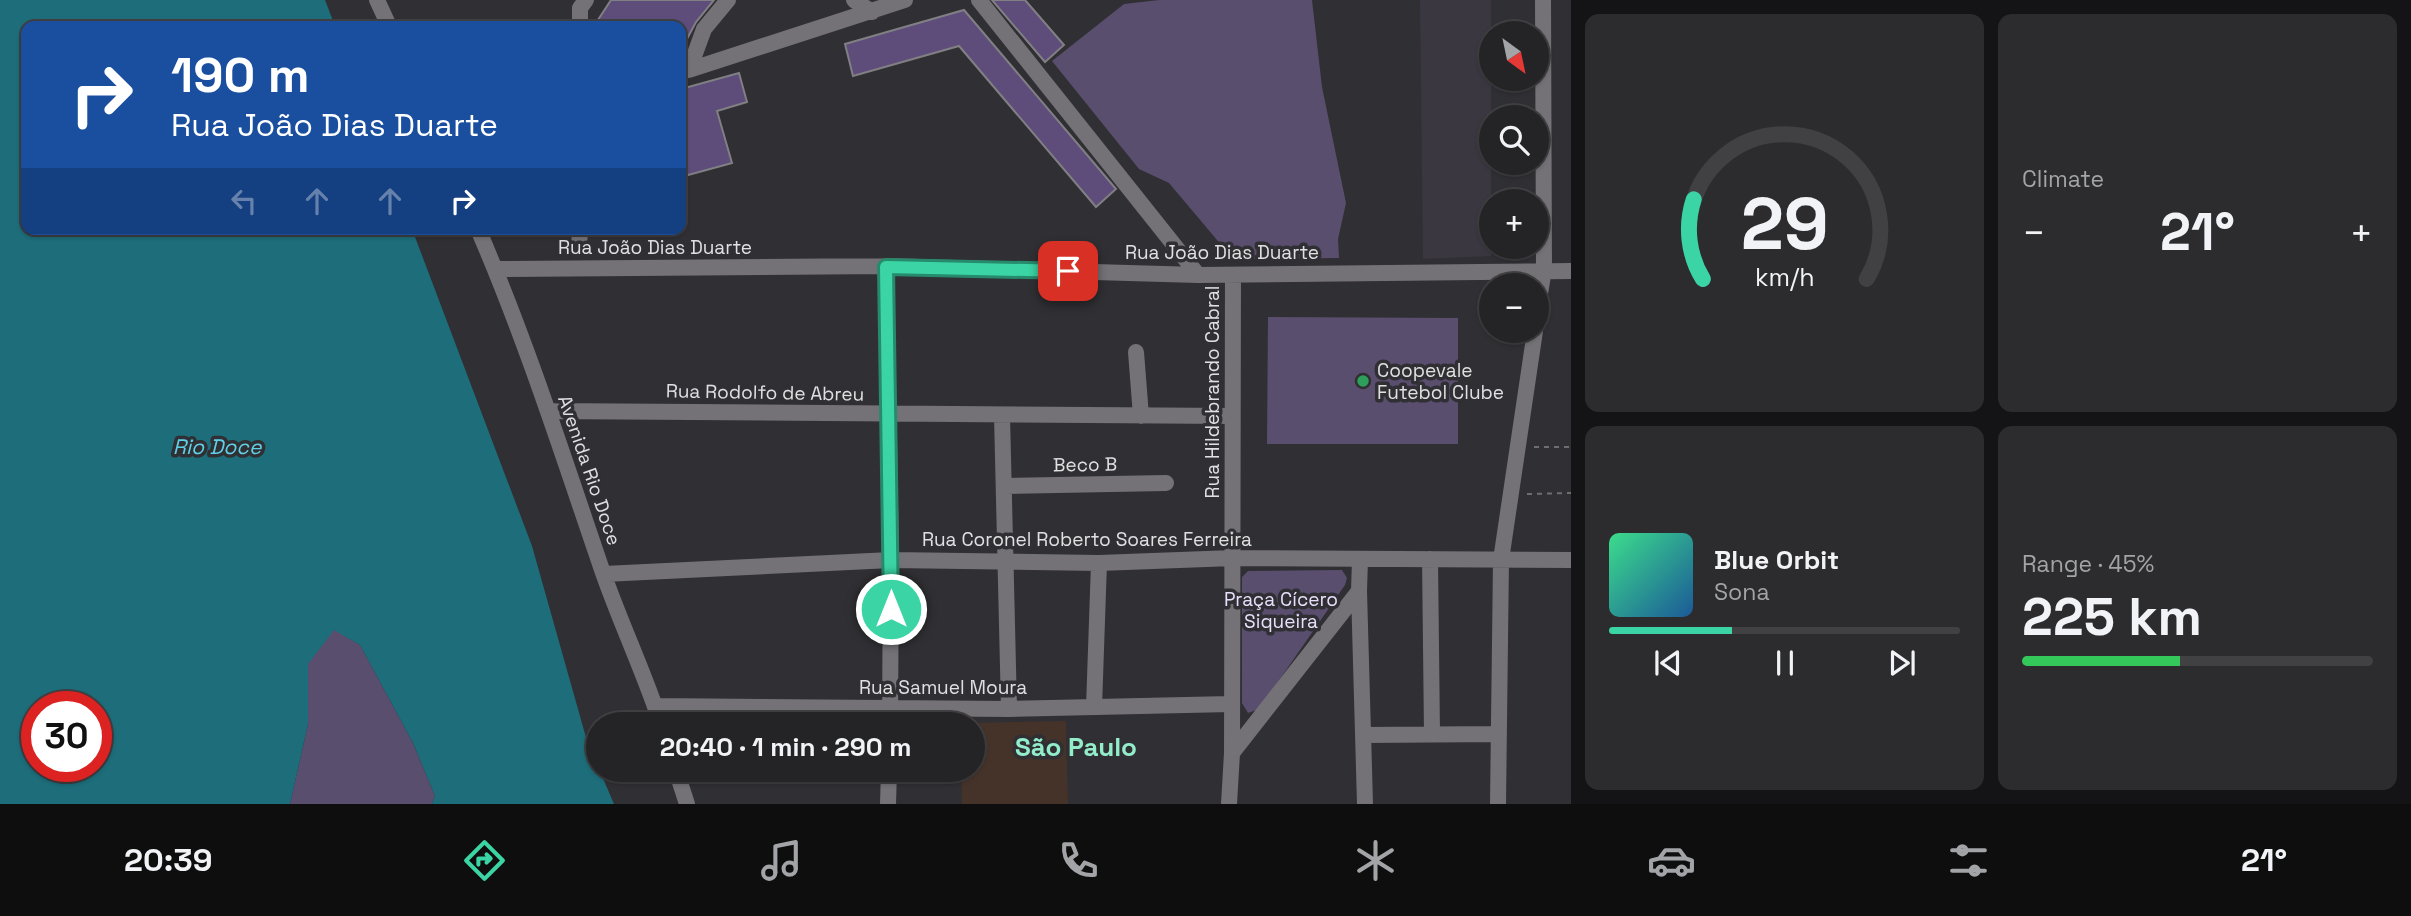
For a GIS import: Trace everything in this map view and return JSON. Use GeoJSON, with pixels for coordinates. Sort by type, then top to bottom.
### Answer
{"type":"FeatureCollection","features":[{"type":"Feature","properties":{"kind":"street"},"geometry":{"type":"LineString","coordinates":[[377,0],[386,21]]}},
{"type":"Feature","properties":{"kind":"street"},"geometry":{"type":"LineString","coordinates":[[580,21],[580,8],[586,0]]}},
{"type":"Feature","properties":{"kind":"street"},"geometry":{"type":"LineString","coordinates":[[686,69],[704,29],[728,0]]}},
{"type":"Feature","properties":{"kind":"street"},"geometry":{"type":"LineString","coordinates":[[854,0],[872,12]]}},
{"type":"Feature","properties":{"kind":"street"},"geometry":{"type":"LineString","coordinates":[[686,71],[905,0]]}},
{"type":"Feature","properties":{"kind":"street"},"geometry":{"type":"LineString","coordinates":[[979,0],[1198,275]]}},
{"type":"Feature","properties":{"kind":"street"},"geometry":{"type":"LineString","coordinates":[[1543,0],[1543,273]]}},
{"type":"Feature","properties":{"kind":"street","name":"Avenida Rio Doce"},"geometry":{"type":"LineString","coordinates":[[481,235],[548,411],[604,574],[657,712]]}},
{"type":"Feature","properties":{"kind":"street"},"geometry":{"type":"LineString","coordinates":[[579,248],[580,235]]}},
{"type":"Feature","properties":{"kind":"street"},"geometry":{"type":"LineString","coordinates":[[886,267],[891,560],[890,712]]}},
{"type":"Feature","properties":{"kind":"street","name":"Rua João Dias Duarte"},"geometry":{"type":"LineString","coordinates":[[495,269],[886,267],[1198,275],[1544,269],[1571,271]]}},
{"type":"Feature","properties":{"kind":"street","name":"Rua Hildebrando Cabral"},"geometry":{"type":"LineString","coordinates":[[1229,804],[1232,753],[1233,275]]}},
{"type":"Feature","properties":{"kind":"street"},"geometry":{"type":"LineString","coordinates":[[1498,804],[1501,560],[1533,343]]}},
{"type":"Feature","properties":{"kind":"street"},"geometry":{"type":"LineString","coordinates":[[1136,352],[1141,416]]}},
{"type":"Feature","properties":{"kind":"street","name":"Rua Rodolfo de Abreu"},"geometry":{"type":"LineString","coordinates":[[548,411],[1233,416]]}},
{"type":"Feature","properties":{"kind":"street"},"geometry":{"type":"LineString","coordinates":[[1002,415],[1009,709]]}},
{"type":"Feature","properties":{"kind":"street","name":"Beco B"},"geometry":{"type":"LineString","coordinates":[[1005,486],[1166,483]]}},
{"type":"Feature","properties":{"kind":"street","name":"Rua Coronel Roberto Soares Ferreira"},"geometry":{"type":"LineString","coordinates":[[604,574],[891,560],[1099,563],[1233,558],[1571,560]]}},
{"type":"Feature","properties":{"kind":"street"},"geometry":{"type":"LineString","coordinates":[[1360,559],[1365,804]]}},
{"type":"Feature","properties":{"kind":"street"},"geometry":{"type":"LineString","coordinates":[[1430,559],[1432,734]]}},
{"type":"Feature","properties":{"kind":"street"},"geometry":{"type":"LineString","coordinates":[[1094,707],[1099,563]]}},
{"type":"Feature","properties":{"kind":"street"},"geometry":{"type":"LineString","coordinates":[[1232,753],[1359,591]]}},
{"type":"Feature","properties":{"kind":"street","name":"Rua Samuel Moura"},"geometry":{"type":"LineString","coordinates":[[655,706],[1009,709],[1231,704]]}},
{"type":"Feature","properties":{"kind":"street"},"geometry":{"type":"LineString","coordinates":[[1364,735],[1499,734]]}},
{"type":"Feature","properties":{"kind":"street"},"geometry":{"type":"LineString","coordinates":[[680,782],[687,804]]}},
{"type":"Feature","properties":{"kind":"street"},"geometry":{"type":"LineString","coordinates":[[888,804],[889,782]]}},
{"type":"Feature","properties":{"kind":"path"},"geometry":{"type":"LineString","coordinates":[[1516,447],[1571,447]]}},
{"type":"Feature","properties":{"kind":"path"},"geometry":{"type":"LineString","coordinates":[[1509,494],[1571,493]]}},
{"type":"Feature","properties":{"kind":"shaded area"},"geometry":{"type":"Polygon","coordinates":[[[1420,0],[1491,0],[1491,21],[1479,21],[1479,91],[1491,91],[1491,105],[1479,105],[1479,175],[1491,175],[1491,189],[1479,189],[1479,257],[1423,259],[1420,0]]]}},
{"type":"Feature","properties":{"kind":"shaded area"},"geometry":{"type":"Polygon","coordinates":[[[1066,721],[1068,804],[962,804],[961,782],[985,782],[985,723],[1066,721]]]}},
{"type":"Feature","properties":{"kind":"green space"},"geometry":{"type":"Polygon","coordinates":[[[1159,0],[1312,0],[1322,87],[1346,203],[1338,239],[1339,258],[1233,259],[1169,183],[1139,169],[1052,61],[1124,4],[1159,0]]]}},
{"type":"Feature","properties":{"kind":"green space","name":"Coopevale Futebol Clube"},"geometry":{"type":"Polygon","coordinates":[[[1268,317],[1458,318],[1458,444],[1267,444],[1268,317]]]}},
{"type":"Feature","properties":{"kind":"green space","name":"Praça Cícero Siqueira"},"geometry":{"type":"Polygon","coordinates":[[[1342,570],[1347,578],[1345,585],[1259,709],[1248,713],[1242,703],[1242,577],[1248,571],[1342,570]]]}},
{"type":"Feature","properties":{"kind":"green space"},"geometry":{"type":"Polygon","coordinates":[[[334,629],[360,645],[413,743],[435,796],[432,804],[290,804],[308,724],[308,663],[334,629]]]}},
{"type":"Feature","properties":{"kind":"water","name":"Rio Doce"},"geometry":{"type":"Polygon","coordinates":[[[0,0],[325,0],[333,21],[21,21],[21,235],[414,235],[532,546],[586,737],[586,782],[605,782],[614,804],[432,804],[435,796],[413,743],[360,645],[334,630],[308,664],[308,724],[290,804],[0,804],[0,0]]]}},
{"type":"Feature","properties":{"kind":"building"},"geometry":{"type":"Polygon","coordinates":[[[611,0],[714,0],[696,22],[686,41],[686,21],[597,21],[611,0]]]}},
{"type":"Feature","properties":{"kind":"building"},"geometry":{"type":"Polygon","coordinates":[[[992,0],[1025,0],[1064,45],[1045,62],[992,0]]]}},
{"type":"Feature","properties":{"kind":"building"},"geometry":{"type":"Polygon","coordinates":[[[964,10],[1116,189],[1096,207],[959,46],[853,76],[845,44],[964,10]]]}},
{"type":"Feature","properties":{"kind":"building"},"geometry":{"type":"Polygon","coordinates":[[[739,73],[747,102],[717,111],[732,163],[686,176],[686,88],[739,73]]]}},
{"type":"Feature","properties":{"kind":"place","name":"Coopevale Futebol Clube"},"geometry":{"type":"Point","coordinates":[1363,381]}},
{"type":"Feature","properties":{"kind":"district","name":"São Paulo"},"geometry":{"type":"Point","coordinates":[1076,747]}},
{"type":"Feature","properties":{"kind":"route"},"geometry":{"type":"LineString","coordinates":[[891,609],[886,267],[1068,271]]}}]}
